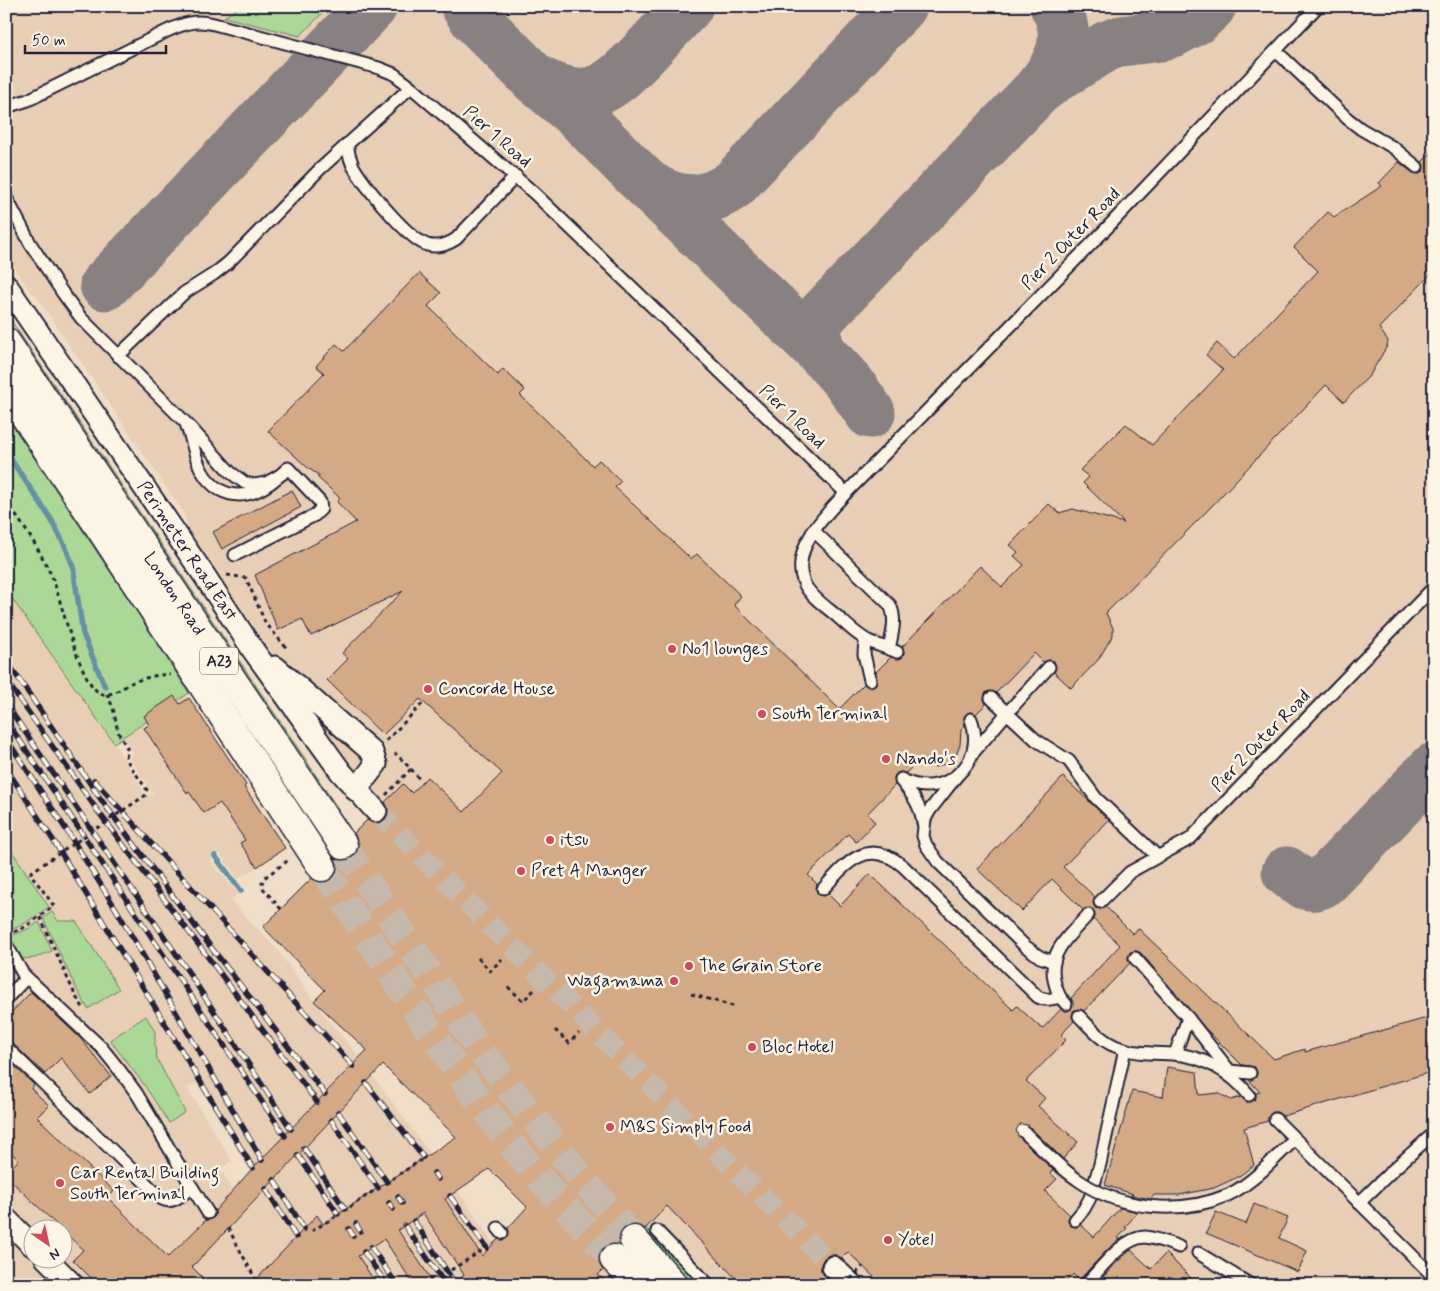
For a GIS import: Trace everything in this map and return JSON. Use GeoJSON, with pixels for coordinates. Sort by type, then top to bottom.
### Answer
{"type":"FeatureCollection","features":[{"type":"Feature","properties":{"kind":"main road","name":"London Road"},"geometry":{"type":"LineString","coordinates":[[6,342],[343,845]]}},
{"type":"Feature","properties":{"kind":"main road","name":"London Road"},"geometry":{"type":"LineString","coordinates":[[6,388],[322,867]]}},
{"type":"Feature","properties":{"kind":"main road"},"geometry":{"type":"LineString","coordinates":[[645,1236],[674,1285]]}},
{"type":"Feature","properties":{"kind":"main road"},"geometry":{"type":"LineString","coordinates":[[614,1259],[640,1285]]}},
{"type":"Feature","properties":{"kind":"street","name":"Perimeter Road East"},"geometry":{"type":"LineString","coordinates":[[6,285],[253,650],[341,772],[356,790],[379,805]]}},
{"type":"Feature","properties":{"kind":"street"},"geometry":{"type":"LineString","coordinates":[[253,650],[372,752],[376,764],[356,790]]}},
{"type":"Feature","properties":{"kind":"street"},"geometry":{"type":"LineString","coordinates":[[6,1219],[22,1235]]}},
{"type":"Feature","properties":{"kind":"street"},"geometry":{"type":"LineString","coordinates":[[833,1267],[852,1285]]}},
{"type":"Feature","properties":{"kind":"street"},"geometry":{"type":"LineString","coordinates":[[56,1268],[73,1285]]}},
{"type":"Feature","properties":{"kind":"lane","name":"Pier 2 Outer Road"},"geometry":{"type":"LineString","coordinates":[[865,640],[821,603],[806,587],[803,580],[802,561],[807,542],[813,530],[846,493],[1108,227],[1318,6]]}},
{"type":"Feature","properties":{"kind":"lane","name":"Pier 1 Road"},"geometry":{"type":"LineString","coordinates":[[6,107],[28,100],[170,30],[194,21],[214,24],[394,74],[516,176],[846,493]]}},
{"type":"Feature","properties":{"kind":"lane"},"geometry":{"type":"LineString","coordinates":[[1276,51],[1354,124],[1394,148],[1417,167]]}},
{"type":"Feature","properties":{"kind":"lane"},"geometry":{"type":"LineString","coordinates":[[118,356],[184,293],[228,263],[320,169],[410,86]]}},
{"type":"Feature","properties":{"kind":"lane"},"geometry":{"type":"LineString","coordinates":[[347,144],[354,168],[378,200],[410,233],[428,245],[444,245],[456,239],[516,176]]}},
{"type":"Feature","properties":{"kind":"lane"},"geometry":{"type":"LineString","coordinates":[[6,197],[25,234],[70,304],[89,327],[184,421],[230,472],[245,483],[261,484],[272,480],[288,468]]}},
{"type":"Feature","properties":{"kind":"lane"},"geometry":{"type":"LineString","coordinates":[[184,421],[202,471],[208,480],[219,489],[232,495],[248,495],[258,491],[288,468]]}},
{"type":"Feature","properties":{"kind":"lane"},"geometry":{"type":"LineString","coordinates":[[235,555],[319,512],[321,505],[318,499],[288,468]]}},
{"type":"Feature","properties":{"kind":"lane"},"geometry":{"type":"LineString","coordinates":[[813,530],[890,605],[894,615],[893,650],[865,640],[864,654],[870,680]]}},
{"type":"Feature","properties":{"kind":"lane","name":"Pier 2 Outer Road"},"geometry":{"type":"LineString","coordinates":[[1100,902],[1130,872],[1190,839],[1434,587]]}},
{"type":"Feature","properties":{"kind":"lane"},"geometry":{"type":"LineString","coordinates":[[924,825],[930,810],[960,773],[973,753],[1007,712],[1049,667]]}},
{"type":"Feature","properties":{"kind":"lane"},"geometry":{"type":"LineString","coordinates":[[991,698],[1036,740],[1069,761],[1096,798],[1157,856]]}},
{"type":"Feature","properties":{"kind":"lane"},"geometry":{"type":"LineString","coordinates":[[971,719],[975,737],[973,753]]}},
{"type":"Feature","properties":{"kind":"lane"},"geometry":{"type":"LineString","coordinates":[[960,773],[947,782],[931,786],[915,785],[901,779],[917,802],[922,814],[923,836],[926,845],[938,862],[1025,946],[1040,957],[1054,962]]}},
{"type":"Feature","properties":{"kind":"lane"},"geometry":{"type":"LineString","coordinates":[[823,889],[846,864],[858,856],[871,853],[886,854],[904,866],[1042,1000],[1063,1000],[1054,976],[1054,962],[1060,946],[1088,914]]}},
{"type":"Feature","properties":{"kind":"lane"},"geometry":{"type":"LineString","coordinates":[[6,944],[26,978],[101,1047],[122,1072],[208,1213]]}},
{"type":"Feature","properties":{"kind":"lane"},"geometry":{"type":"LineString","coordinates":[[1079,1016],[1105,1040],[1125,1049],[1144,1053],[1194,1057],[1213,1066],[1246,1091],[1188,1018],[1135,958]]}},
{"type":"Feature","properties":{"kind":"lane"},"geometry":{"type":"LineString","coordinates":[[6,999],[26,978]]}},
{"type":"Feature","properties":{"kind":"lane"},"geometry":{"type":"LineString","coordinates":[[1175,1054],[1188,1018]]}},
{"type":"Feature","properties":{"kind":"lane"},"geometry":{"type":"LineString","coordinates":[[6,1047],[162,1199],[166,1201],[172,1200],[192,1187]]}},
{"type":"Feature","properties":{"kind":"lane"},"geometry":{"type":"LineString","coordinates":[[1075,1220],[1090,1198],[1100,1164],[1125,1049]]}},
{"type":"Feature","properties":{"kind":"lane"},"geometry":{"type":"LineString","coordinates":[[1230,1071],[1250,1073]]}},
{"type":"Feature","properties":{"kind":"lane"},"geometry":{"type":"LineString","coordinates":[[1275,1119],[1434,1277]]}},
{"type":"Feature","properties":{"kind":"lane"},"geometry":{"type":"LineString","coordinates":[[1023,1131],[1065,1170],[1081,1182],[1111,1197],[1148,1206],[1181,1207],[1212,1201],[1237,1190],[1299,1142]]}},
{"type":"Feature","properties":{"kind":"lane"},"geometry":{"type":"LineString","coordinates":[[1359,1202],[1434,1133]]}},
{"type":"Feature","properties":{"kind":"lane"},"geometry":{"type":"LineString","coordinates":[[645,1236],[709,1285]]}},
{"type":"Feature","properties":{"kind":"lane"},"geometry":{"type":"LineString","coordinates":[[1085,1285],[1131,1240],[1142,1237],[1149,1238],[1179,1247]]}},
{"type":"Feature","properties":{"kind":"lane"},"geometry":{"type":"LineString","coordinates":[[1198,1253],[1252,1285]]}},
{"type":"Feature","properties":{"kind":"path"},"geometry":{"type":"LineString","coordinates":[[6,502],[31,536],[51,574],[73,645],[88,678],[97,692],[107,694],[133,682],[154,676],[165,674],[174,676]]}},
{"type":"Feature","properties":{"kind":"path"},"geometry":{"type":"LineString","coordinates":[[227,576],[246,578],[265,622],[289,652]]}},
{"type":"Feature","properties":{"kind":"path"},"geometry":{"type":"LineString","coordinates":[[6,935],[25,927],[54,906],[30,873],[149,793],[128,762],[126,757],[128,750],[118,732],[107,694]]}},
{"type":"Feature","properties":{"kind":"path"},"geometry":{"type":"LineString","coordinates":[[384,743],[424,702]]}},
{"type":"Feature","properties":{"kind":"path"},"geometry":{"type":"LineString","coordinates":[[390,750],[422,782]]}},
{"type":"Feature","properties":{"kind":"path"},"geometry":{"type":"LineString","coordinates":[[379,805],[411,769]]}},
{"type":"Feature","properties":{"kind":"path"},"geometry":{"type":"LineString","coordinates":[[478,958],[490,970],[502,959]]}},
{"type":"Feature","properties":{"kind":"path"},"geometry":{"type":"LineString","coordinates":[[508,987],[523,1001],[534,990]]}},
{"type":"Feature","properties":{"kind":"path"},"geometry":{"type":"LineString","coordinates":[[691,994],[736,1007]]}},
{"type":"Feature","properties":{"kind":"path"},"geometry":{"type":"LineString","coordinates":[[555,1030],[569,1043],[579,1033]]}},
{"type":"Feature","properties":{"kind":"path"},"geometry":{"type":"LineString","coordinates":[[392,1179],[421,1160]]}},
{"type":"Feature","properties":{"kind":"path"},"geometry":{"type":"LineString","coordinates":[[350,1207],[375,1190]]}},
{"type":"Feature","properties":{"kind":"path"},"geometry":{"type":"LineString","coordinates":[[312,1231],[336,1216]]}},
{"type":"Feature","properties":{"kind":"path"},"geometry":{"type":"LineString","coordinates":[[228,1228],[256,1280]]}},
{"type":"Feature","properties":{"kind":"path"},"geometry":{"type":"LineString","coordinates":[[452,1270],[482,1250]]}},
{"type":"Feature","properties":{"kind":"path"},"geometry":{"type":"LineString","coordinates":[[845,1285],[862,1266]]}},
{"type":"Feature","properties":{"kind":"path"},"geometry":{"type":"LineString","coordinates":[[422,1285],[436,1276]]}},
{"type":"Feature","properties":{"kind":"shaded area"},"geometry":{"type":"Polygon","coordinates":[[[6,6],[1434,6],[1434,1285],[696,1285],[646,1228],[607,1266],[625,1285],[542,1285],[554,1233],[377,1059],[315,1001],[329,1022],[360,1057],[250,1171],[197,1083],[187,1088],[232,1161],[220,1168],[244,1210],[373,1076],[458,1191],[494,1244],[454,1285],[6,1285],[6,927],[7,930],[49,907],[6,842],[6,590],[114,743],[147,797],[153,794],[130,759],[133,752],[123,737],[186,695],[285,848],[238,879],[220,853],[209,860],[238,894],[230,900],[279,952],[314,1001],[325,990],[263,927],[383,804],[354,775],[190,532],[183,512],[34,293],[31,293],[6,256],[6,6]],[[52,912],[75,986],[89,1009],[119,988],[52,912]],[[39,922],[10,937],[15,950],[39,922]]]}},
{"type":"Feature","properties":{"kind":"green space"},"geometry":{"type":"Polygon","coordinates":[[[241,6],[329,6],[300,36],[224,17],[241,6]]]}},
{"type":"Feature","properties":{"kind":"green space"},"geometry":{"type":"Polygon","coordinates":[[[6,313],[338,809],[332,808],[6,327],[6,313]]]}},
{"type":"Feature","properties":{"kind":"green space"},"geometry":{"type":"Polygon","coordinates":[[[6,416],[189,693],[114,743],[6,590],[6,416]]]}},
{"type":"Feature","properties":{"kind":"green space"},"geometry":{"type":"Polygon","coordinates":[[[6,842],[49,907],[22,925],[8,931],[6,927],[6,842]]]}},
{"type":"Feature","properties":{"kind":"green space"},"geometry":{"type":"Polygon","coordinates":[[[52,912],[58,921],[76,921],[119,989],[88,1009],[43,918],[52,912]]]}},
{"type":"Feature","properties":{"kind":"green space"},"geometry":{"type":"Polygon","coordinates":[[[39,922],[52,951],[35,958],[22,959],[9,937],[39,922]]]}},
{"type":"Feature","properties":{"kind":"green space"},"geometry":{"type":"Polygon","coordinates":[[[146,1016],[155,1032],[157,1059],[185,1112],[169,1123],[145,1086],[110,1040],[146,1016]]]}},
{"type":"Feature","properties":{"kind":"green space"},"geometry":{"type":"Polygon","coordinates":[[[646,1228],[701,1285],[693,1285],[642,1232],[646,1228]]]}},
{"type":"Feature","properties":{"kind":"building","name":"South Terminal"},"geometry":{"type":"Polygon","coordinates":[[[1434,150],[1434,271],[1379,328],[1388,341],[1370,375],[1344,402],[1326,385],[1207,511],[1106,613],[1113,628],[1113,635],[1098,660],[1071,688],[1054,672],[1056,668],[1054,662],[1050,660],[1043,662],[1034,653],[996,693],[989,691],[985,693],[984,700],[986,704],[976,714],[970,712],[966,714],[964,717],[965,726],[961,730],[960,745],[954,761],[935,767],[913,766],[906,773],[897,773],[894,777],[895,785],[867,814],[875,822],[856,842],[848,834],[808,875],[817,884],[818,894],[822,896],[828,894],[840,906],[870,874],[1013,1010],[1017,1006],[1042,1029],[1061,1009],[1067,1011],[1071,1009],[1073,1003],[1071,998],[1120,945],[1094,920],[1093,910],[1089,908],[1083,910],[1052,879],[1022,911],[977,869],[1063,777],[1109,820],[1063,867],[1095,897],[1093,903],[1095,908],[1101,909],[1106,907],[1133,934],[1138,928],[1274,1059],[1305,1049],[1305,1052],[1434,1016],[1434,1071],[1283,1116],[1273,1112],[1268,1117],[1268,1121],[1244,1128],[1254,1165],[1238,1177],[1214,1188],[1179,1195],[1154,1195],[1151,1199],[1131,1195],[1133,1194],[1105,1185],[1132,1091],[1163,1097],[1167,1067],[1197,1072],[1199,1095],[1218,1093],[1231,1100],[1241,1097],[1246,1102],[1250,1102],[1256,1098],[1256,1093],[1260,1092],[1249,1080],[1256,1077],[1255,1067],[1242,1065],[1205,1028],[1141,953],[1137,951],[1130,952],[1128,959],[1130,963],[1084,1011],[1078,1009],[1073,1011],[1072,1017],[1074,1021],[1061,1035],[1066,1040],[1026,1081],[1045,1098],[1038,1106],[1078,1142],[1063,1159],[1028,1125],[1020,1124],[1016,1130],[1018,1136],[1053,1170],[1050,1173],[1057,1179],[1045,1191],[1070,1215],[1068,1219],[1071,1226],[1077,1227],[1081,1225],[1094,1237],[1120,1208],[1138,1212],[1125,1227],[1127,1228],[1118,1238],[1120,1239],[1079,1280],[1073,1274],[1063,1285],[882,1285],[848,1252],[842,1258],[829,1255],[824,1258],[821,1264],[821,1271],[834,1285],[742,1285],[667,1206],[645,1229],[638,1225],[630,1225],[623,1229],[619,1235],[619,1245],[610,1244],[603,1248],[599,1255],[599,1263],[603,1270],[598,1275],[610,1285],[454,1285],[464,1275],[423,1213],[398,1230],[435,1285],[414,1285],[384,1239],[358,1256],[377,1285],[251,1285],[317,1215],[323,1224],[456,1137],[383,1065],[192,1267],[210,1285],[98,1285],[73,1260],[83,1250],[72,1239],[72,1218],[50,1218],[6,1176],[6,1172],[19,1160],[6,1148],[6,1058],[34,1085],[31,1089],[49,1105],[37,1117],[114,1191],[108,1198],[168,1257],[206,1220],[212,1219],[215,1216],[215,1211],[250,1171],[367,1050],[314,1001],[325,990],[263,927],[312,878],[322,883],[331,880],[336,874],[338,867],[335,858],[344,861],[352,858],[357,852],[359,844],[354,833],[367,820],[378,823],[385,820],[388,815],[388,809],[385,802],[403,784],[412,793],[427,777],[464,812],[502,773],[420,699],[383,735],[327,680],[348,659],[342,653],[403,591],[311,636],[302,619],[278,630],[255,575],[356,522],[337,502],[340,498],[317,477],[320,476],[308,468],[268,431],[324,373],[316,366],[336,344],[344,351],[419,273],[441,293],[428,306],[498,375],[503,369],[525,390],[520,395],[593,466],[599,460],[621,481],[615,487],[691,559],[697,554],[741,596],[734,605],[839,709],[864,684],[868,687],[875,685],[877,682],[876,672],[891,657],[902,658],[904,652],[902,647],[980,566],[1002,587],[1024,565],[1014,556],[1018,552],[1010,545],[1049,504],[1059,513],[1073,509],[1124,523],[1083,483],[1089,477],[1080,470],[1126,424],[1152,445],[1223,370],[1206,355],[1217,343],[1234,359],[1318,271],[1294,247],[1328,212],[1334,217],[1382,186],[1379,183],[1399,162],[1413,173],[1420,174],[1424,169],[1422,162],[1434,150]],[[489,1169],[445,1199],[482,1256],[498,1239],[503,1240],[507,1238],[508,1228],[527,1207],[489,1169]]]}},
{"type":"Feature","properties":{"kind":"building"},"geometry":{"type":"Polygon","coordinates":[[[292,490],[301,507],[222,549],[213,532],[292,490]]]}},
{"type":"Feature","properties":{"kind":"building"},"geometry":{"type":"Polygon","coordinates":[[[174,696],[180,704],[189,698],[246,785],[244,787],[285,848],[257,867],[240,843],[245,840],[220,803],[204,813],[189,792],[187,793],[144,728],[149,725],[144,716],[174,696]]]}},
{"type":"Feature","properties":{"kind":"building"},"geometry":{"type":"Polygon","coordinates":[[[31,992],[80,1038],[111,1076],[90,1094],[61,1058],[45,1074],[11,1042],[6,1040],[6,1018],[31,992]]]}},
{"type":"Feature","properties":{"kind":"building"},"geometry":{"type":"Polygon","coordinates":[[[1254,1204],[1288,1218],[1279,1238],[1307,1251],[1298,1272],[1206,1233],[1216,1212],[1246,1224],[1254,1204]]]}},
{"type":"Feature","properties":{"kind":"building"},"geometry":{"type":"Polygon","coordinates":[[[1131,1250],[1151,1269],[1166,1253],[1198,1285],[1096,1285],[1131,1250]]]}},
{"type":"Feature","properties":{"kind":"waterway"},"geometry":{"type":"LineString","coordinates":[[6,452],[51,519],[66,548],[73,566],[83,634],[105,687]]}},
{"type":"Feature","properties":{"kind":"waterway"},"geometry":{"type":"LineString","coordinates":[[215,856],[241,891]]}},
{"type":"Feature","properties":{"kind":"taxiway"},"geometry":{"type":"LineString","coordinates":[[105,285],[372,6]]}},
{"type":"Feature","properties":{"kind":"taxiway"},"geometry":{"type":"LineString","coordinates":[[466,6],[475,19],[536,80],[581,118],[627,165],[821,352],[850,384],[870,413]]}},
{"type":"Feature","properties":{"kind":"taxiway"},"geometry":{"type":"LineString","coordinates":[[536,80],[569,92],[583,93],[607,86],[630,67],[688,6]]}},
{"type":"Feature","properties":{"kind":"taxiway"},"geometry":{"type":"LineString","coordinates":[[649,186],[671,196],[692,200],[713,196],[734,184],[902,6]]}},
{"type":"Feature","properties":{"kind":"taxiway"},"geometry":{"type":"LineString","coordinates":[[821,352],[816,332],[823,314],[1036,92],[1051,73],[1057,63],[1063,41],[1061,18],[1055,6]]}},
{"type":"Feature","properties":{"kind":"taxiway"},"geometry":{"type":"LineString","coordinates":[[1038,90],[1054,78],[1107,46],[1121,41],[1161,36],[1177,30],[1197,19],[1211,6]]}},
{"type":"Feature","properties":{"kind":"taxiway"},"geometry":{"type":"LineString","coordinates":[[1287,872],[1305,884],[1314,885],[1325,881],[1434,768]]}},
{"type":"Feature","properties":{"kind":"tunnel"},"geometry":{"type":"LineString","coordinates":[[376,811],[833,1267]]}},
{"type":"Feature","properties":{"kind":"tunnel"},"geometry":{"type":"LineString","coordinates":[[343,845],[479,1049],[570,1164],[634,1240]]}},
{"type":"Feature","properties":{"kind":"tunnel"},"geometry":{"type":"LineString","coordinates":[[322,867],[412,1004],[506,1137],[558,1200],[614,1259]]}},
{"type":"Feature","properties":{"kind":"railway"},"geometry":{"type":"LineString","coordinates":[[6,660],[102,801],[210,946],[325,1094]]}},
{"type":"Feature","properties":{"kind":"railway"},"geometry":{"type":"LineString","coordinates":[[6,680],[97,810],[317,1102]]}},
{"type":"Feature","properties":{"kind":"railway"},"geometry":{"type":"LineString","coordinates":[[6,704],[187,970],[291,1129]]}},
{"type":"Feature","properties":{"kind":"railway"},"geometry":{"type":"LineString","coordinates":[[6,720],[285,1136]]}},
{"type":"Feature","properties":{"kind":"railway"},"geometry":{"type":"LineString","coordinates":[[6,738],[116,909],[262,1160]]}},
{"type":"Feature","properties":{"kind":"railway"},"geometry":{"type":"LineString","coordinates":[[6,768],[55,843],[253,1168]]}},
{"type":"Feature","properties":{"kind":"railway"},"geometry":{"type":"LineString","coordinates":[[94,780],[353,1066]]}},
{"type":"Feature","properties":{"kind":"railway"},"geometry":{"type":"LineString","coordinates":[[366,1083],[423,1157]]}},
{"type":"Feature","properties":{"kind":"railway"},"geometry":{"type":"LineString","coordinates":[[338,1112],[387,1182]]}},
{"type":"Feature","properties":{"kind":"railway"},"geometry":{"type":"LineString","coordinates":[[331,1120],[378,1188]]}},
{"type":"Feature","properties":{"kind":"railway"},"geometry":{"type":"LineString","coordinates":[[304,1148],[345,1209]]}},
{"type":"Feature","properties":{"kind":"railway"},"geometry":{"type":"LineString","coordinates":[[298,1155],[338,1214]]}},
{"type":"Feature","properties":{"kind":"railway"},"geometry":{"type":"LineString","coordinates":[[434,1173],[438,1179]]}},
{"type":"Feature","properties":{"kind":"railway"},"geometry":{"type":"LineString","coordinates":[[274,1180],[304,1229]]}},
{"type":"Feature","properties":{"kind":"railway"},"geometry":{"type":"LineString","coordinates":[[266,1189],[296,1237]]}},
{"type":"Feature","properties":{"kind":"railway"},"geometry":{"type":"LineString","coordinates":[[450,1196],[487,1248]]}},
{"type":"Feature","properties":{"kind":"railway"},"geometry":{"type":"LineString","coordinates":[[398,1197],[402,1203]]}},
{"type":"Feature","properties":{"kind":"railway"},"geometry":{"type":"LineString","coordinates":[[389,1203],[393,1209]]}},
{"type":"Feature","properties":{"kind":"railway"},"geometry":{"type":"LineString","coordinates":[[414,1221],[454,1282]]}},
{"type":"Feature","properties":{"kind":"railway"},"geometry":{"type":"LineString","coordinates":[[356,1224],[360,1231]]}},
{"type":"Feature","properties":{"kind":"railway"},"geometry":{"type":"LineString","coordinates":[[405,1226],[446,1285]]}},
{"type":"Feature","properties":{"kind":"railway"},"geometry":{"type":"LineString","coordinates":[[349,1229],[353,1236]]}},
{"type":"Feature","properties":{"kind":"railway"},"geometry":{"type":"LineString","coordinates":[[371,1247],[397,1285]]}},
{"type":"Feature","properties":{"kind":"railway"},"geometry":{"type":"LineString","coordinates":[[364,1252],[387,1285]]}},
{"type":"Feature","properties":{"kind":"place","name":"No1 lounges"},"geometry":{"type":"Point","coordinates":[672,649]}},
{"type":"Feature","properties":{"kind":"place","name":"Concorde House"},"geometry":{"type":"Point","coordinates":[428,689]}},
{"type":"Feature","properties":{"kind":"place","name":"South Terminal"},"geometry":{"type":"Point","coordinates":[762,714]}},
{"type":"Feature","properties":{"kind":"place","name":"Nando's"},"geometry":{"type":"Point","coordinates":[886,759]}},
{"type":"Feature","properties":{"kind":"place","name":"itsu"},"geometry":{"type":"Point","coordinates":[550,840]}},
{"type":"Feature","properties":{"kind":"place","name":"Pret A Manger"},"geometry":{"type":"Point","coordinates":[521,871]}},
{"type":"Feature","properties":{"kind":"place","name":"The Grain Store"},"geometry":{"type":"Point","coordinates":[689,966]}},
{"type":"Feature","properties":{"kind":"place","name":"Wagamama"},"geometry":{"type":"Point","coordinates":[674,981]}},
{"type":"Feature","properties":{"kind":"place","name":"Bloc Hotel"},"geometry":{"type":"Point","coordinates":[752,1047]}},
{"type":"Feature","properties":{"kind":"place","name":"M&S Simply Food"},"geometry":{"type":"Point","coordinates":[610,1127]}},
{"type":"Feature","properties":{"kind":"place","name":"Car Rental Building South Terminal"},"geometry":{"type":"Point","coordinates":[60,1183]}},
{"type":"Feature","properties":{"kind":"place","name":"Yotel"},"geometry":{"type":"Point","coordinates":[888,1240]}}]}
